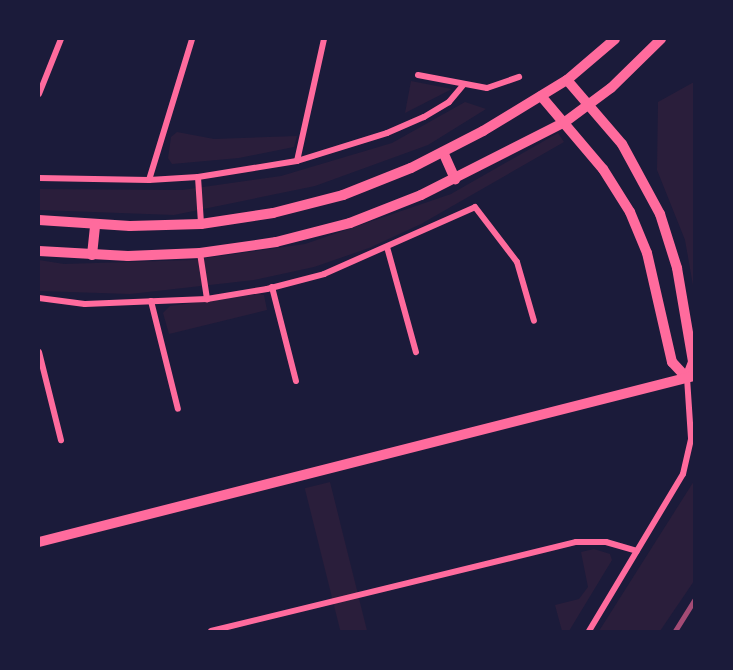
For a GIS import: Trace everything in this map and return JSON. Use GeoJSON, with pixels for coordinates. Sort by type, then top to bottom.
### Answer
{"type":"FeatureCollection","features":[{"type":"Feature","properties":{"kind":"street"},"geometry":{"type":"LineString","coordinates":[[39,94],[61,39]]}},
{"type":"Feature","properties":{"kind":"street"},"geometry":{"type":"LineString","coordinates":[[149,180],[192,39]]}},
{"type":"Feature","properties":{"kind":"street"},"geometry":{"type":"LineString","coordinates":[[297,161],[324,39]]}},
{"type":"Feature","properties":{"kind":"street"},"geometry":{"type":"LineString","coordinates":[[39,220],[95,225],[201,224],[309,205],[377,182],[443,152],[567,80],[615,39]]}},
{"type":"Feature","properties":{"kind":"street"},"geometry":{"type":"LineString","coordinates":[[39,251],[92,255],[200,254],[322,231],[386,210],[455,179],[565,122],[589,105],[661,39]]}},
{"type":"Feature","properties":{"kind":"street"},"geometry":{"type":"LineString","coordinates":[[418,75],[487,88],[519,77]]}},
{"type":"Feature","properties":{"kind":"street"},"geometry":{"type":"LineString","coordinates":[[567,80],[627,151],[660,214],[677,268],[693,362],[689,453],[683,474],[590,631]]}},
{"type":"Feature","properties":{"kind":"street"},"geometry":{"type":"LineString","coordinates":[[39,178],[149,180],[198,177],[297,161],[387,133],[424,117],[449,102],[464,84]]}},
{"type":"Feature","properties":{"kind":"street"},"geometry":{"type":"LineString","coordinates":[[541,96],[603,169],[630,212],[647,253],[672,362],[691,377]]}},
{"type":"Feature","properties":{"kind":"street"},"geometry":{"type":"LineString","coordinates":[[443,152],[455,179]]}},
{"type":"Feature","properties":{"kind":"street"},"geometry":{"type":"LineString","coordinates":[[198,177],[201,224]]}},
{"type":"Feature","properties":{"kind":"street"},"geometry":{"type":"LineString","coordinates":[[39,298],[85,304],[207,299],[272,287],[324,274],[475,207],[517,262],[534,321]]}},
{"type":"Feature","properties":{"kind":"street"},"geometry":{"type":"LineString","coordinates":[[92,255],[95,225]]}},
{"type":"Feature","properties":{"kind":"street"},"geometry":{"type":"LineString","coordinates":[[387,246],[416,352]]}},
{"type":"Feature","properties":{"kind":"street"},"geometry":{"type":"LineString","coordinates":[[200,254],[207,299]]}},
{"type":"Feature","properties":{"kind":"street"},"geometry":{"type":"LineString","coordinates":[[272,287],[296,381]]}},
{"type":"Feature","properties":{"kind":"street"},"geometry":{"type":"LineString","coordinates":[[151,301],[178,409]]}},
{"type":"Feature","properties":{"kind":"street"},"geometry":{"type":"LineString","coordinates":[[39,352],[61,440]]}},
{"type":"Feature","properties":{"kind":"street"},"geometry":{"type":"LineString","coordinates":[[39,542],[691,377]]}},
{"type":"Feature","properties":{"kind":"street"},"geometry":{"type":"LineString","coordinates":[[211,631],[576,542],[606,542],[637,551]]}},
{"type":"Feature","properties":{"kind":"shaded area"},"geometry":{"type":"Polygon","coordinates":[[[411,81],[452,89],[405,113],[411,81]]]}},
{"type":"Feature","properties":{"kind":"shaded area"},"geometry":{"type":"Polygon","coordinates":[[[694,82],[694,291],[685,240],[657,170],[658,102],[694,82]]]}},
{"type":"Feature","properties":{"kind":"shaded area"},"geometry":{"type":"Polygon","coordinates":[[[465,102],[486,109],[428,145],[315,186],[174,215],[39,210],[39,189],[182,190],[281,176],[392,143],[465,102]]]}},
{"type":"Feature","properties":{"kind":"shaded area"},"geometry":{"type":"Polygon","coordinates":[[[177,132],[214,139],[297,136],[294,147],[239,158],[172,164],[168,158],[171,137],[177,132]]]}},
{"type":"Feature","properties":{"kind":"shaded area"},"geometry":{"type":"Polygon","coordinates":[[[558,133],[564,142],[421,224],[369,248],[314,267],[254,280],[130,294],[39,291],[39,260],[64,264],[192,260],[305,244],[451,194],[558,133]]]}},
{"type":"Feature","properties":{"kind":"shaded area"},"geometry":{"type":"Polygon","coordinates":[[[257,294],[264,295],[267,310],[169,334],[163,313],[170,306],[257,294]]]}},
{"type":"Feature","properties":{"kind":"shaded area"},"geometry":{"type":"Polygon","coordinates":[[[694,481],[694,581],[660,631],[599,631],[694,481]]]}},
{"type":"Feature","properties":{"kind":"shaded area"},"geometry":{"type":"Polygon","coordinates":[[[330,482],[367,631],[340,631],[305,488],[330,482]]]}},
{"type":"Feature","properties":{"kind":"shaded area"},"geometry":{"type":"Polygon","coordinates":[[[594,549],[610,554],[612,560],[569,631],[562,631],[555,605],[579,599],[588,587],[581,552],[594,549]]]}},
{"type":"Feature","properties":{"kind":"railway"},"geometry":{"type":"LineString","coordinates":[[675,631],[694,600]]}}]}
